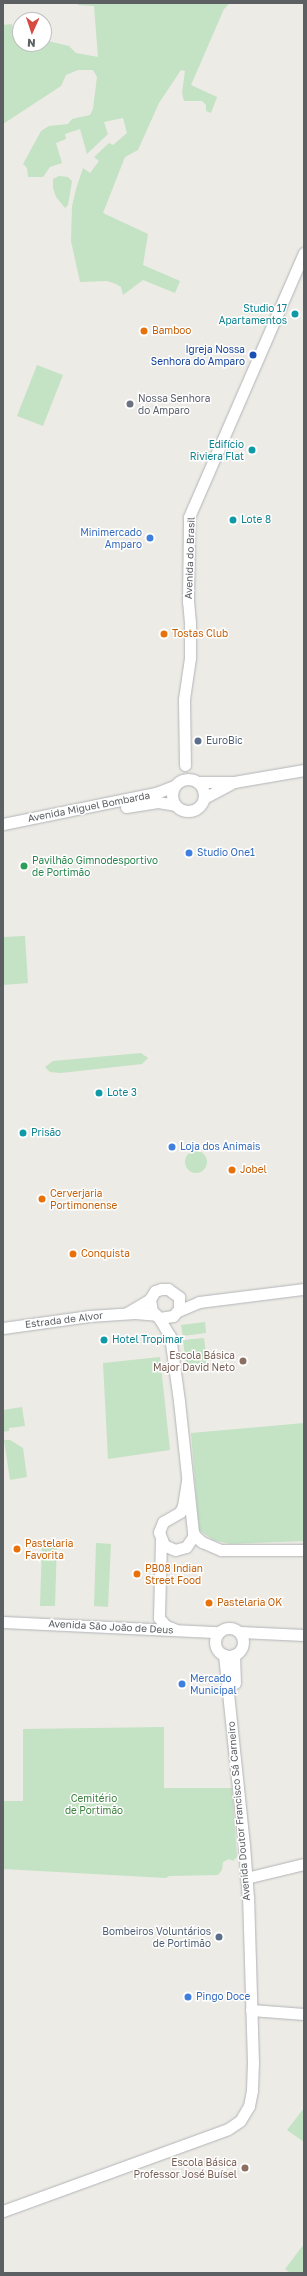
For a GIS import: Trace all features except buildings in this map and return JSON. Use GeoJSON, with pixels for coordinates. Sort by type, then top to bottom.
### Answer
{"type":"FeatureCollection","features":[{"type":"Feature","properties":{"kind":"street","name":"Avenida do Brasil"},"geometry":{"type":"LineString","coordinates":[[185,765],[184,698],[190,658],[190,623],[188,602],[189,517],[304,253]]}},
{"type":"Feature","properties":{"kind":"street"},"geometry":{"type":"LineString","coordinates":[[234,782],[204,798],[199,807],[191,811],[182,811],[175,805],[171,796],[174,786],[185,779],[198,782],[234,782],[304,770]]}},
{"type":"Feature","properties":{"kind":"street"},"geometry":{"type":"LineString","coordinates":[[198,782],[202,788],[204,798]]}},
{"type":"Feature","properties":{"kind":"street","name":"Avenida Miguel Bombarda"},"geometry":{"type":"LineString","coordinates":[[3,824],[156,793],[174,786]]}},
{"type":"Feature","properties":{"kind":"street","name":"Avenida Miguel Bombarda"},"geometry":{"type":"LineString","coordinates":[[3,831],[137,804],[158,802],[175,805]]}},
{"type":"Feature","properties":{"kind":"street"},"geometry":{"type":"LineString","coordinates":[[126,1313],[150,1299],[155,1291],[161,1289],[168,1289],[176,1294],[199,1302]]}},
{"type":"Feature","properties":{"kind":"street"},"geometry":{"type":"LineString","coordinates":[[126,1313],[167,1318],[176,1312],[199,1302],[304,1289]]}},
{"type":"Feature","properties":{"kind":"street"},"geometry":{"type":"LineString","coordinates":[[161,1540],[169,1548],[181,1549],[190,1543],[193,1530],[179,1401],[170,1336],[180,1302],[176,1294]]}},
{"type":"Feature","properties":{"kind":"street"},"geometry":{"type":"LineString","coordinates":[[150,1299],[150,1307],[170,1336]]}},
{"type":"Feature","properties":{"kind":"street","name":"Estrada de Alvor"},"geometry":{"type":"LineString","coordinates":[[3,1328],[126,1313]]}},
{"type":"Feature","properties":{"kind":"street"},"geometry":{"type":"LineString","coordinates":[[144,1628],[154,1625],[159,1618],[160,1526],[183,1506],[187,1481]]}},
{"type":"Feature","properties":{"kind":"street"},"geometry":{"type":"LineString","coordinates":[[172,1516],[183,1517],[191,1524],[195,1536],[202,1542],[220,1550],[232,1552],[304,1550]]}},
{"type":"Feature","properties":{"kind":"street"},"geometry":{"type":"LineString","coordinates":[[159,1618],[166,1626],[182,1630]]}},
{"type":"Feature","properties":{"kind":"street","name":"Avenida São João de Deus"},"geometry":{"type":"LineString","coordinates":[[3,1622],[182,1630],[217,1637]]}},
{"type":"Feature","properties":{"kind":"street"},"geometry":{"type":"LineString","coordinates":[[242,1637],[241,1650],[229,1655],[217,1649],[217,1637],[232,1628],[242,1637],[272,1634],[304,1635]]}},
{"type":"Feature","properties":{"kind":"street","name":"Avenida Doutor Francisco Sá Carneiro"},"geometry":{"type":"LineString","coordinates":[[3,2211],[228,2129],[240,2120],[249,2106],[252,2090],[253,2011],[249,1877],[229,1655]]}},
{"type":"Feature","properties":{"kind":"street"},"geometry":{"type":"LineString","coordinates":[[249,1877],[304,1864]]}},
{"type":"Feature","properties":{"kind":"street"},"geometry":{"type":"LineString","coordinates":[[253,2011],[304,2014]]}},
{"type":"Feature","properties":{"kind":"green space"},"geometry":{"type":"Polygon","coordinates":[[[78,3],[230,3],[224,9],[191,85],[217,97],[211,113],[206,111],[206,105],[202,101],[184,101],[182,93],[185,71],[181,70],[159,103],[138,150],[125,157],[103,213],[148,234],[143,265],[180,281],[175,293],[143,280],[123,295],[121,287],[107,281],[80,282],[71,241],[72,206],[76,189],[83,168],[90,173],[99,161],[94,157],[109,143],[113,145],[127,133],[123,118],[104,122],[108,134],[87,154],[80,129],[65,134],[66,139],[56,143],[62,163],[50,167],[43,177],[28,177],[27,168],[23,164],[41,131],[49,126],[68,124],[72,119],[90,115],[93,109],[97,77],[93,70],[78,70],[66,75],[61,86],[3,124],[3,25],[12,24],[12,52],[52,52],[52,42],[69,46],[76,53],[98,57],[94,6],[78,5],[78,3]]]}},
{"type":"Feature","properties":{"kind":"green space"},"geometry":{"type":"Polygon","coordinates":[[[59,176],[68,177],[72,181],[68,205],[65,208],[56,197],[53,188],[53,179],[59,176]]]}},
{"type":"Feature","properties":{"kind":"green space"},"geometry":{"type":"Polygon","coordinates":[[[37,365],[63,375],[43,426],[17,416],[37,365]]]}},
{"type":"Feature","properties":{"kind":"green space"},"geometry":{"type":"Polygon","coordinates":[[[25,936],[28,983],[3,985],[3,937],[25,936]]]}},
{"type":"Feature","properties":{"kind":"green space"},"geometry":{"type":"Polygon","coordinates":[[[141,1053],[148,1058],[142,1064],[61,1073],[50,1072],[45,1067],[53,1061],[141,1053]]]}},
{"type":"Feature","properties":{"kind":"green space"},"geometry":{"type":"Polygon","coordinates":[[[192,1151],[200,1151],[207,1158],[207,1166],[200,1173],[192,1173],[185,1166],[185,1158],[192,1151]]]}},
{"type":"Feature","properties":{"kind":"green space"},"geometry":{"type":"Polygon","coordinates":[[[205,1322],[206,1333],[183,1336],[181,1325],[205,1322]]]}},
{"type":"Feature","properties":{"kind":"green space"},"geometry":{"type":"Polygon","coordinates":[[[204,1338],[208,1369],[187,1372],[183,1340],[204,1338]]]}},
{"type":"Feature","properties":{"kind":"green space"},"geometry":{"type":"Polygon","coordinates":[[[160,1357],[170,1450],[108,1459],[103,1363],[160,1357]]]}},
{"type":"Feature","properties":{"kind":"green space"},"geometry":{"type":"Polygon","coordinates":[[[22,1407],[25,1426],[9,1428],[9,1431],[3,1432],[3,1410],[22,1407]]]}},
{"type":"Feature","properties":{"kind":"green space"},"geometry":{"type":"Polygon","coordinates":[[[304,1423],[304,1541],[230,1544],[213,1540],[199,1530],[191,1433],[304,1423]]]}},
{"type":"Feature","properties":{"kind":"green space"},"geometry":{"type":"Polygon","coordinates":[[[4,1440],[10,1440],[23,1448],[27,1477],[10,1480],[4,1440]]]}},
{"type":"Feature","properties":{"kind":"green space"},"geometry":{"type":"Polygon","coordinates":[[[42,1543],[57,1543],[55,1606],[40,1606],[42,1543]]]}},
{"type":"Feature","properties":{"kind":"green space"},"geometry":{"type":"Polygon","coordinates":[[[96,1543],[111,1544],[108,1607],[94,1606],[96,1543]]]}},
{"type":"Feature","properties":{"kind":"green space","name":"Cemitério de Portimão"},"geometry":{"type":"Polygon","coordinates":[[[164,1727],[164,1788],[232,1788],[237,1857],[233,1861],[229,1859],[223,1862],[222,1870],[218,1875],[169,1876],[166,1878],[3,1869],[3,1801],[23,1801],[23,1729],[164,1727]]]}},
{"type":"Feature","properties":{"kind":"green space"},"geometry":{"type":"Polygon","coordinates":[[[304,2108],[304,2142],[287,2130],[304,2108]]]}},
{"type":"Feature","properties":{"kind":"green space"},"geometry":{"type":"Polygon","coordinates":[[[304,2244],[304,2273],[290,2273],[285,2269],[304,2244]]]}},
{"type":"Feature","properties":{"kind":"place","name":"Studio 17 Apartamentos"},"geometry":{"type":"Point","coordinates":[295,314]}},
{"type":"Feature","properties":{"kind":"place","name":"Bamboo"},"geometry":{"type":"Point","coordinates":[144,331]}},
{"type":"Feature","properties":{"kind":"place","name":"Igreja Nossa Senhora do Amparo"},"geometry":{"type":"Point","coordinates":[253,355]}},
{"type":"Feature","properties":{"kind":"place","name":"Nossa Senhora do Amparo"},"geometry":{"type":"Point","coordinates":[130,404]}},
{"type":"Feature","properties":{"kind":"place","name":"Edifício Riviera Flat"},"geometry":{"type":"Point","coordinates":[252,450]}},
{"type":"Feature","properties":{"kind":"place","name":"Lote 8"},"geometry":{"type":"Point","coordinates":[233,520]}},
{"type":"Feature","properties":{"kind":"place","name":"Minimercado Amparo"},"geometry":{"type":"Point","coordinates":[150,538]}},
{"type":"Feature","properties":{"kind":"place","name":"Tostas Club"},"geometry":{"type":"Point","coordinates":[164,634]}},
{"type":"Feature","properties":{"kind":"place","name":"EuroBic"},"geometry":{"type":"Point","coordinates":[198,741]}},
{"type":"Feature","properties":{"kind":"place","name":"Studio One1"},"geometry":{"type":"Point","coordinates":[189,853]}},
{"type":"Feature","properties":{"kind":"place","name":"Pavilhão Gimnodesportivo de Portimão"},"geometry":{"type":"Point","coordinates":[24,866]}},
{"type":"Feature","properties":{"kind":"place","name":"Lote 3"},"geometry":{"type":"Point","coordinates":[99,1093]}},
{"type":"Feature","properties":{"kind":"place","name":"Prisão"},"geometry":{"type":"Point","coordinates":[23,1133]}},
{"type":"Feature","properties":{"kind":"place","name":"Loja dos Animais"},"geometry":{"type":"Point","coordinates":[172,1147]}},
{"type":"Feature","properties":{"kind":"place","name":"Jobel"},"geometry":{"type":"Point","coordinates":[232,1170]}},
{"type":"Feature","properties":{"kind":"place","name":"Cerverjaria Portimonense"},"geometry":{"type":"Point","coordinates":[42,1199]}},
{"type":"Feature","properties":{"kind":"place","name":"Conquista"},"geometry":{"type":"Point","coordinates":[73,1254]}},
{"type":"Feature","properties":{"kind":"place","name":"Hotel Tropimar"},"geometry":{"type":"Point","coordinates":[104,1340]}},
{"type":"Feature","properties":{"kind":"place","name":"Escola Básica Major David Neto"},"geometry":{"type":"Point","coordinates":[243,1361]}},
{"type":"Feature","properties":{"kind":"place","name":"Pastelaria Favorita"},"geometry":{"type":"Point","coordinates":[17,1549]}},
{"type":"Feature","properties":{"kind":"place","name":"PB08 Indian Street Food"},"geometry":{"type":"Point","coordinates":[137,1574]}},
{"type":"Feature","properties":{"kind":"place","name":"Pastelaria OK"},"geometry":{"type":"Point","coordinates":[209,1603]}},
{"type":"Feature","properties":{"kind":"place","name":"Mercado Municipal"},"geometry":{"type":"Point","coordinates":[182,1684]}},
{"type":"Feature","properties":{"kind":"place","name":"Bombeiros Voluntários de Portimão"},"geometry":{"type":"Point","coordinates":[219,1937]}},
{"type":"Feature","properties":{"kind":"place","name":"Pingo Doce"},"geometry":{"type":"Point","coordinates":[188,1997]}},
{"type":"Feature","properties":{"kind":"place","name":"Escola Básica Professor José Buísel"},"geometry":{"type":"Point","coordinates":[245,2168]}}]}
